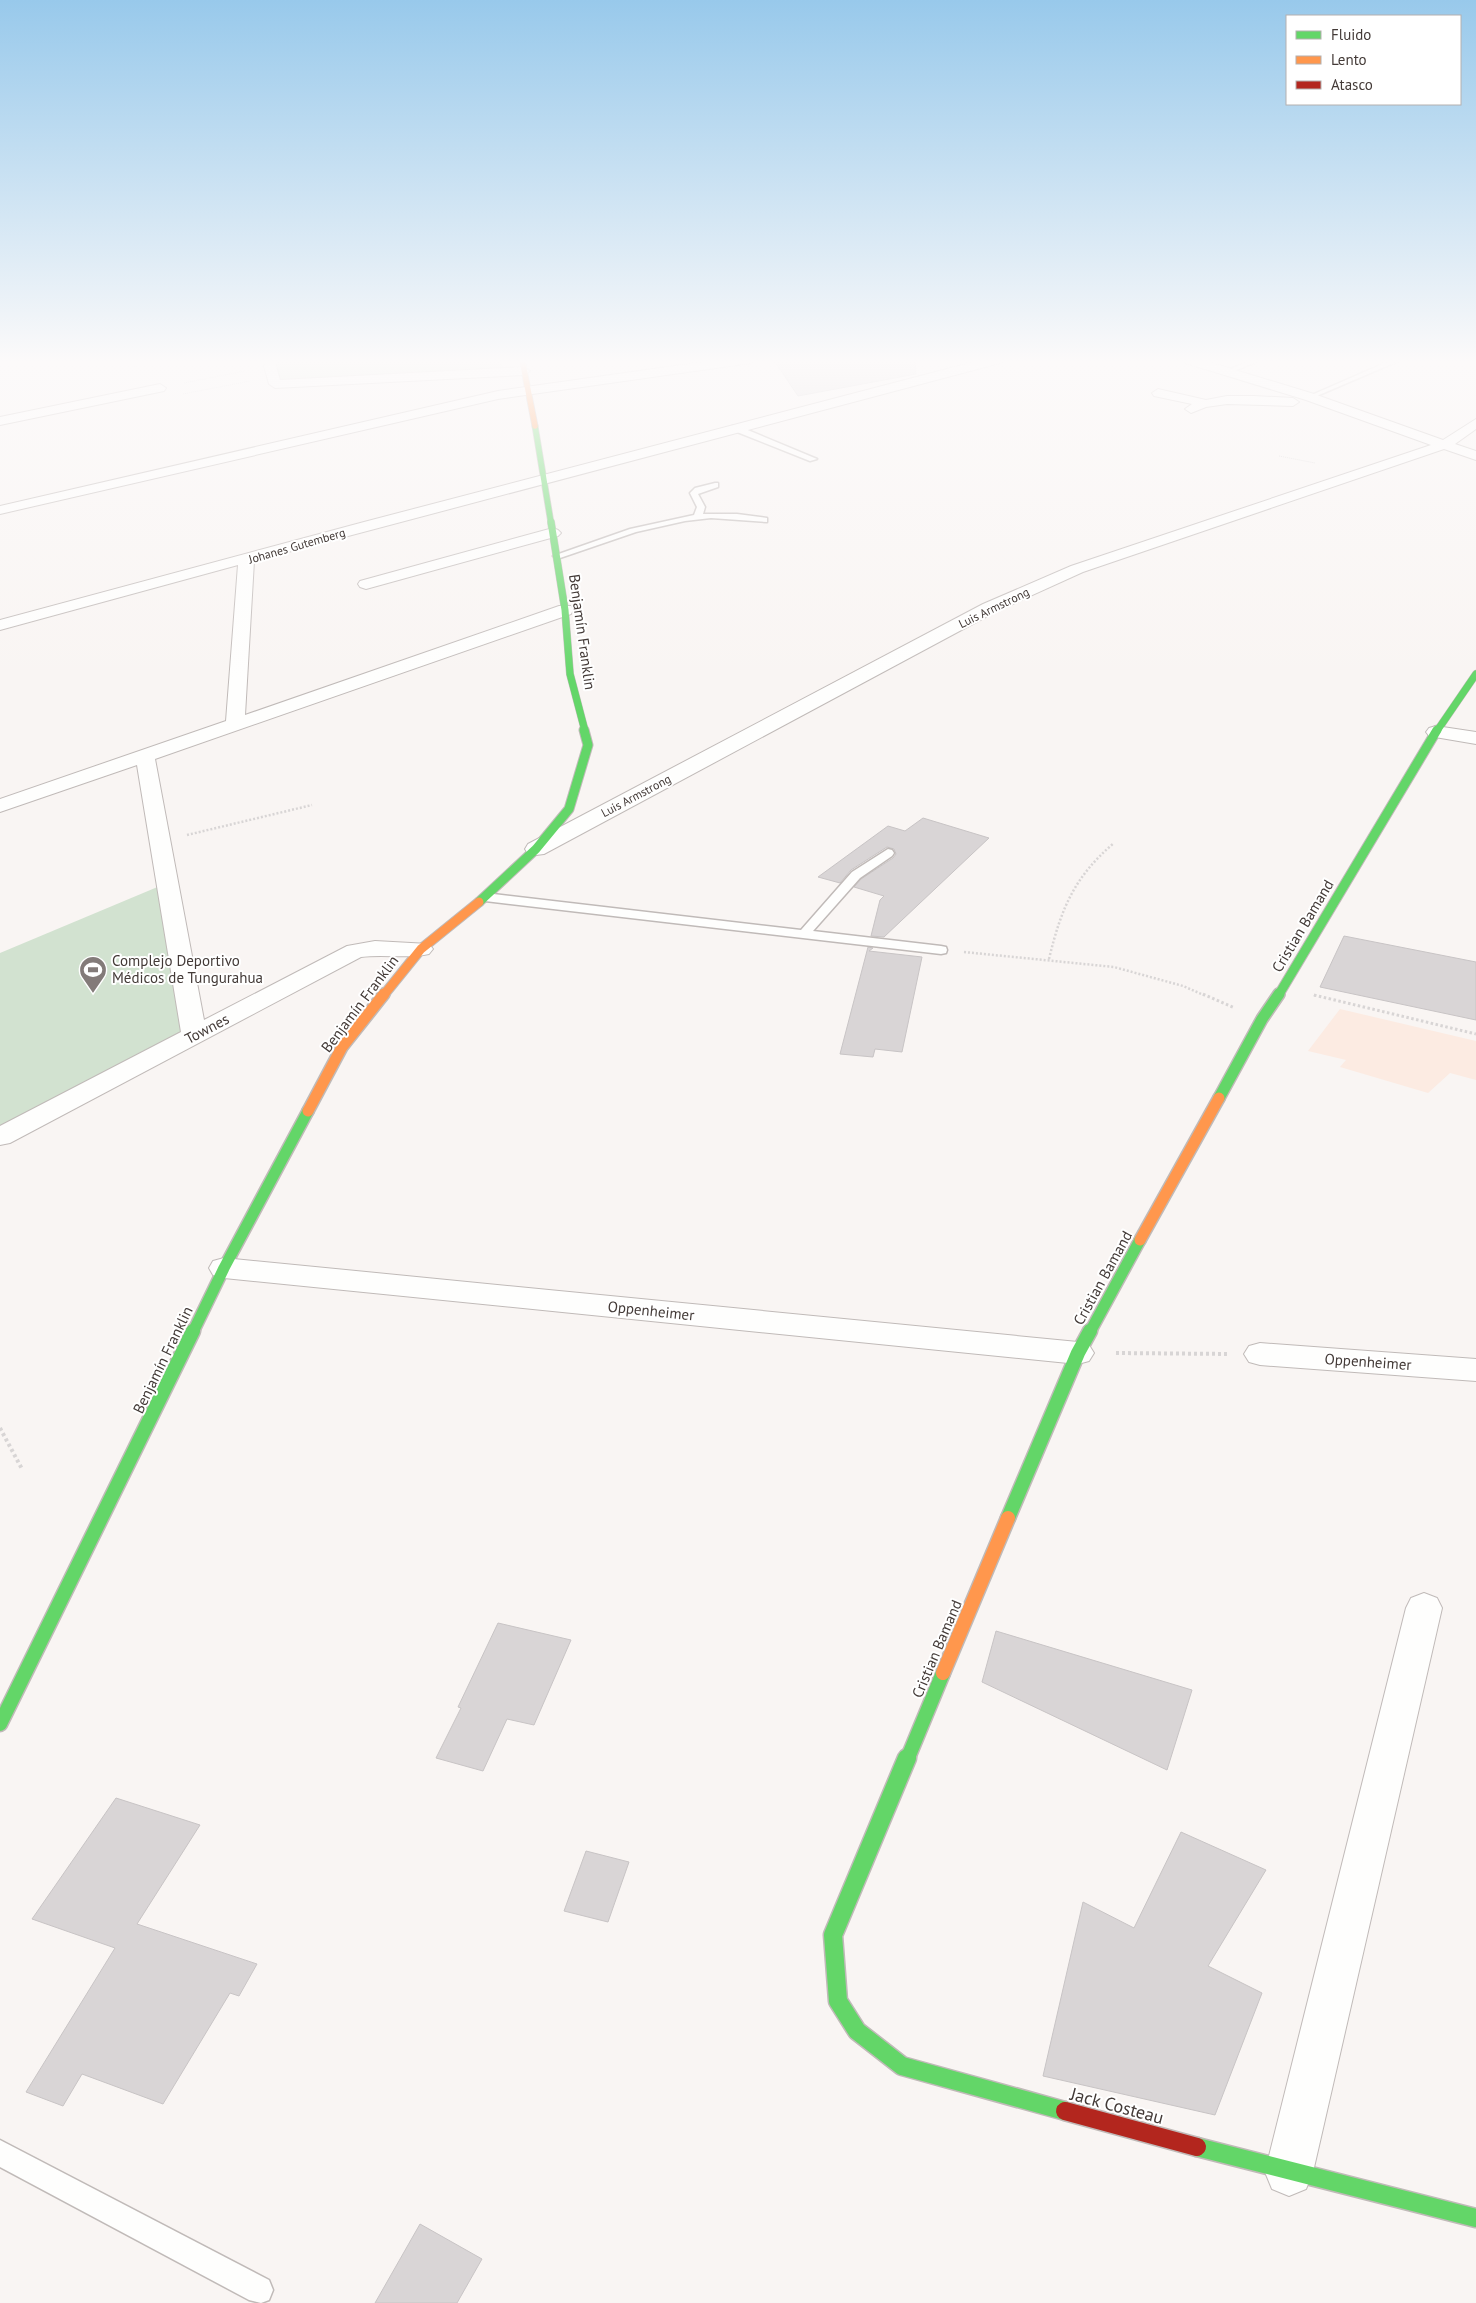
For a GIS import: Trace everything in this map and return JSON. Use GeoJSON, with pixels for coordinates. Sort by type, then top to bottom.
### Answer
{"type":"FeatureCollection","features":[{"type":"Feature","properties":{"kind":"street"},"geometry":{"type":"LineString","coordinates":[[0,510],[186,466]]}},
{"type":"Feature","properties":{"kind":"street","name":"Benjamín Franklin"},"geometry":{"type":"LineString","coordinates":[[0,1724],[224,1268],[342,1047],[421,949],[485,897],[536,849],[569,809],[588,745],[570,674],[565,610],[543,466]]}},
{"type":"Feature","properties":{"kind":"street","name":"Johanes Gutemberg"},"geometry":{"type":"LineString","coordinates":[[0,625],[595,466]]}},
{"type":"Feature","properties":{"kind":"street","name":"Luis Armstrong"},"geometry":{"type":"LineString","coordinates":[[536,849],[989,608],[1077,570],[1379,466]]}},
{"type":"Feature","properties":{"kind":"street"},"geometry":{"type":"LineString","coordinates":[[366,584],[553,532]]}},
{"type":"Feature","properties":{"kind":"street"},"geometry":{"type":"LineString","coordinates":[[235,725],[246,560]]}},
{"type":"Feature","properties":{"kind":"street"},"geometry":{"type":"LineString","coordinates":[[0,806],[565,610]]}},
{"type":"Feature","properties":{"kind":"street","name":"Cristian Bamand"},"geometry":{"type":"LineString","coordinates":[[833,1936],[1078,1353],[1262,1019],[1284,987],[1436,732],[1476,674]]}},
{"type":"Feature","properties":{"kind":"street"},"geometry":{"type":"LineString","coordinates":[[1436,732],[1476,738]]}},
{"type":"Feature","properties":{"kind":"street"},"geometry":{"type":"LineString","coordinates":[[145,756],[194,1036]]}},
{"type":"Feature","properties":{"kind":"street","name":"Townes"},"geometry":{"type":"LineString","coordinates":[[0,1137],[354,951],[375,948],[421,949]]}},
{"type":"Feature","properties":{"kind":"street","name":"Oppenheimer"},"geometry":{"type":"LineString","coordinates":[[224,1268],[1078,1353]]}},
{"type":"Feature","properties":{"kind":"street","name":"Oppenheimer"},"geometry":{"type":"LineString","coordinates":[[1260,1354],[1476,1370]]}},
{"type":"Feature","properties":{"kind":"street"},"geometry":{"type":"LineString","coordinates":[[1289,2172],[1424,1608]]}},
{"type":"Feature","properties":{"kind":"street","name":"Jack Costeau"},"geometry":{"type":"LineString","coordinates":[[833,1936],[838,2001],[857,2031],[902,2066],[1289,2172],[1476,2218]]}},
{"type":"Feature","properties":{"kind":"lane"},"geometry":{"type":"LineString","coordinates":[[698,516],[701,507],[694,493],[715,485]]}},
{"type":"Feature","properties":{"kind":"lane"},"geometry":{"type":"LineString","coordinates":[[557,556],[645,527],[698,516],[734,514],[764,520]]}},
{"type":"Feature","properties":{"kind":"lane"},"geometry":{"type":"LineString","coordinates":[[804,934],[856,875],[888,854]]}},
{"type":"Feature","properties":{"kind":"lane"},"geometry":{"type":"LineString","coordinates":[[485,897],[941,950]]}},
{"type":"Feature","properties":{"kind":"lane"},"geometry":{"type":"LineString","coordinates":[[0,2154],[259,2290]]}},
{"type":"Feature","properties":{"kind":"path"},"geometry":{"type":"LineString","coordinates":[[160,843],[217,826],[312,805]]}},
{"type":"Feature","properties":{"kind":"path"},"geometry":{"type":"LineString","coordinates":[[1049,959],[1058,920],[1072,886],[1097,856],[1114,843]]}},
{"type":"Feature","properties":{"kind":"path"},"geometry":{"type":"LineString","coordinates":[[941,950],[1049,959],[1114,967],[1183,986],[1262,1019]]}},
{"type":"Feature","properties":{"kind":"path"},"geometry":{"type":"LineString","coordinates":[[1284,987],[1476,1034]]}},
{"type":"Feature","properties":{"kind":"path"},"geometry":{"type":"LineString","coordinates":[[1078,1353],[1260,1354]]}},
{"type":"Feature","properties":{"kind":"path"},"geometry":{"type":"LineString","coordinates":[[0,1428],[22,1469]]}},
{"type":"Feature","properties":{"kind":"shaded area"},"geometry":{"type":"Polygon","coordinates":[[[1340,1009],[1476,1041],[1476,1080],[1450,1073],[1428,1093],[1340,1067],[1346,1060],[1308,1051],[1340,1009]]]}},
{"type":"Feature","properties":{"kind":"green space","name":"Complejo Deportivo Médicos de Tungurahua"},"geometry":{"type":"Polygon","coordinates":[[[167,883],[194,1036],[0,1137],[0,953],[167,883]]]}},
{"type":"Feature","properties":{"kind":"building"},"geometry":{"type":"Polygon","coordinates":[[[923,818],[989,838],[884,937],[871,936],[880,900],[884,896],[854,887],[861,879],[893,858],[896,854],[894,849],[887,847],[851,870],[840,883],[818,877],[888,826],[905,831],[923,818]]]}},
{"type":"Feature","properties":{"kind":"building"},"geometry":{"type":"Polygon","coordinates":[[[1344,936],[1476,962],[1476,1020],[1320,987],[1344,936]]]}},
{"type":"Feature","properties":{"kind":"building"},"geometry":{"type":"Polygon","coordinates":[[[868,947],[873,948],[869,951],[922,957],[902,1052],[875,1049],[873,1057],[840,1054],[868,947]]]}},
{"type":"Feature","properties":{"kind":"building"},"geometry":{"type":"Polygon","coordinates":[[[498,1623],[571,1640],[534,1725],[507,1719],[483,1771],[436,1758],[461,1708],[458,1707],[498,1623]]]}},
{"type":"Feature","properties":{"kind":"building"},"geometry":{"type":"Polygon","coordinates":[[[996,1631],[1192,1690],[1167,1770],[982,1682],[996,1631]]]}},
{"type":"Feature","properties":{"kind":"building"},"geometry":{"type":"Polygon","coordinates":[[[116,1798],[200,1825],[137,1924],[257,1964],[239,1996],[230,1993],[163,2104],[82,2074],[63,2106],[26,2092],[115,1948],[32,1919],[116,1798]]]}},
{"type":"Feature","properties":{"kind":"building"},"geometry":{"type":"Polygon","coordinates":[[[1181,1832],[1266,1870],[1208,1966],[1262,1993],[1215,2115],[1043,2076],[1083,1902],[1134,1928],[1181,1832]]]}},
{"type":"Feature","properties":{"kind":"building"},"geometry":{"type":"Polygon","coordinates":[[[586,1851],[629,1862],[608,1922],[564,1911],[586,1851]]]}},
{"type":"Feature","properties":{"kind":"building"},"geometry":{"type":"Polygon","coordinates":[[[420,2224],[482,2259],[457,2303],[375,2303],[420,2224]]]}},
{"type":"Feature","properties":{"kind":"traffic: fast"},"geometry":{"type":"LineString","coordinates":[[479,902],[536,849],[569,809],[588,745],[570,674],[565,610],[542,466]]}},
{"type":"Feature","properties":{"kind":"traffic: fast"},"geometry":{"type":"LineString","coordinates":[[1219,1098],[1262,1019],[1284,987],[1436,732],[1476,674]]}},
{"type":"Feature","properties":{"kind":"traffic: fast"},"geometry":{"type":"LineString","coordinates":[[0,1724],[224,1268],[308,1111]]}},
{"type":"Feature","properties":{"kind":"traffic: fast"},"geometry":{"type":"LineString","coordinates":[[1008,1518],[1078,1353],[1140,1240]]}},
{"type":"Feature","properties":{"kind":"traffic: fast"},"geometry":{"type":"LineString","coordinates":[[943,1673],[833,1935],[838,2001],[857,2031],[902,2066],[1065,2111]]}},
{"type":"Feature","properties":{"kind":"traffic: fast"},"geometry":{"type":"LineString","coordinates":[[1197,2147],[1289,2172],[1476,2218]]}},
{"type":"Feature","properties":{"kind":"traffic: slow"},"geometry":{"type":"LineString","coordinates":[[308,1111],[342,1047],[421,949],[479,902]]}},
{"type":"Feature","properties":{"kind":"traffic: slow"},"geometry":{"type":"LineString","coordinates":[[1140,1240],[1219,1098]]}},
{"type":"Feature","properties":{"kind":"traffic: slow"},"geometry":{"type":"LineString","coordinates":[[943,1673],[1008,1518]]}},
{"type":"Feature","properties":{"kind":"traffic: jam"},"geometry":{"type":"LineString","coordinates":[[1065,2111],[1197,2147]]}},
{"type":"Feature","properties":{"kind":"place","name":"Complejo Deportivo Médicos de Tungurahua"},"geometry":{"type":"Point","coordinates":[93,994]}}]}
